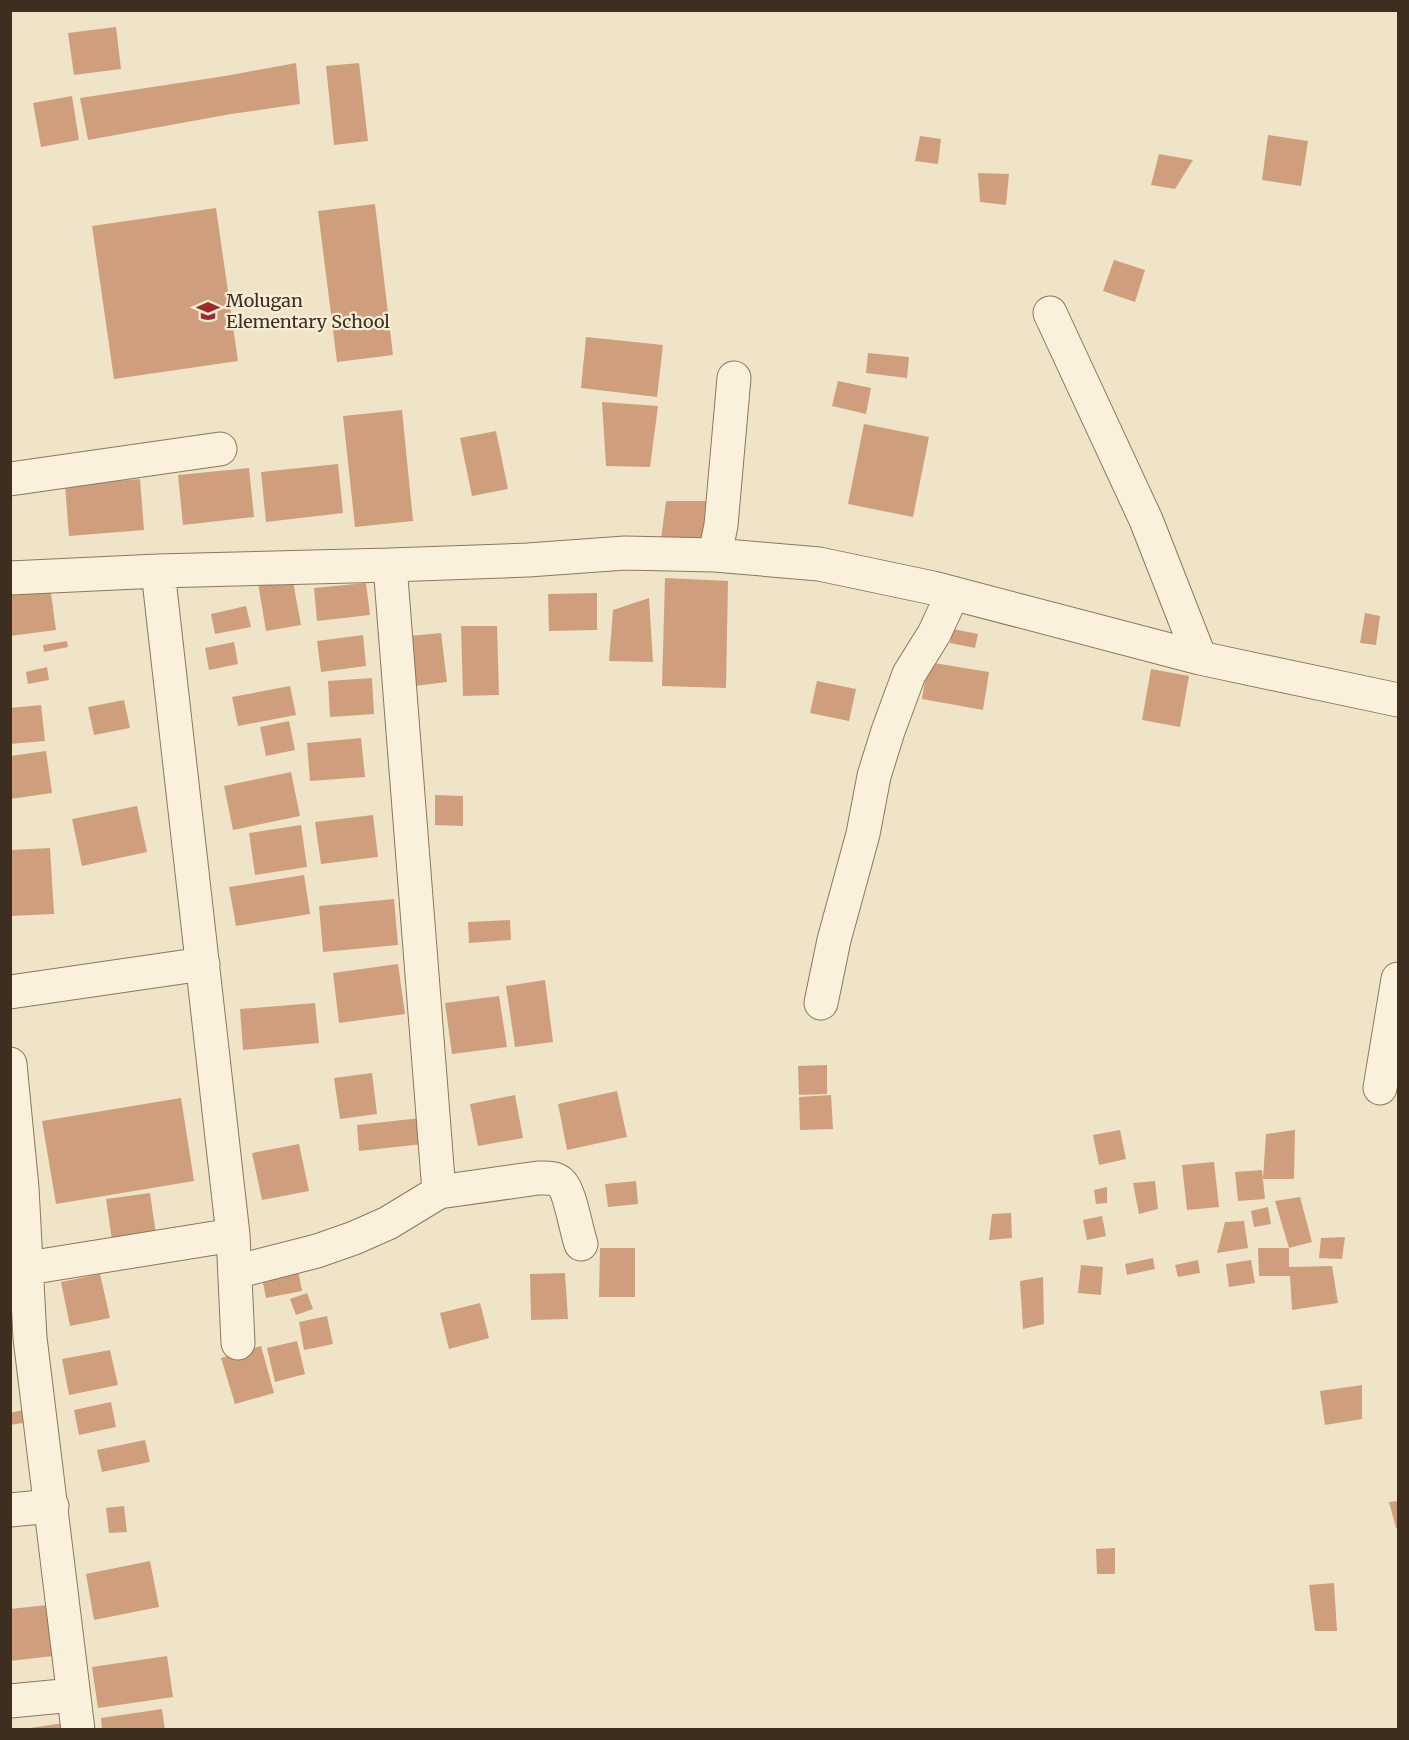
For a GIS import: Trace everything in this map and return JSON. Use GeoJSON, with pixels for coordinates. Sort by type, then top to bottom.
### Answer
{"type":"FeatureCollection","features":[{"type":"Feature","properties":{"kind":"street"},"geometry":{"type":"LineString","coordinates":[[1050,313],[1146,520],[1200,658]]}},
{"type":"Feature","properties":{"kind":"street"},"geometry":{"type":"LineString","coordinates":[[715,555],[721,525],[734,378]]}},
{"type":"Feature","properties":{"kind":"street"},"geometry":{"type":"LineString","coordinates":[[10,479],[220,449]]}},
{"type":"Feature","properties":{"kind":"street"},"geometry":{"type":"LineString","coordinates":[[10,578],[158,570],[528,560],[625,553],[715,555],[819,564],[952,593],[1200,658],[1398,700]]}},
{"type":"Feature","properties":{"kind":"street"},"geometry":{"type":"LineString","coordinates":[[390,565],[439,1192]]}},
{"type":"Feature","properties":{"kind":"street"},"geometry":{"type":"LineString","coordinates":[[158,570],[233,1235],[238,1343]]}},
{"type":"Feature","properties":{"kind":"street"},"geometry":{"type":"LineString","coordinates":[[821,1003],[836,930],[863,834],[874,776],[888,731],[909,674],[934,634],[952,593]]}},
{"type":"Feature","properties":{"kind":"street"},"geometry":{"type":"LineString","coordinates":[[10,992],[203,964]]}},
{"type":"Feature","properties":{"kind":"street"},"geometry":{"type":"LineString","coordinates":[[1380,1088],[1398,979]]}},
{"type":"Feature","properties":{"kind":"street"},"geometry":{"type":"LineString","coordinates":[[10,1064],[16,1189],[28,1268],[20,1340],[52,1506],[78,1730]]}},
{"type":"Feature","properties":{"kind":"street"},"geometry":{"type":"LineString","coordinates":[[235,1272],[317,1251],[354,1238],[388,1223],[439,1192],[538,1178],[553,1178],[562,1183],[567,1192],[581,1244]]}},
{"type":"Feature","properties":{"kind":"street"},"geometry":{"type":"LineString","coordinates":[[28,1268],[233,1235]]}},
{"type":"Feature","properties":{"kind":"street"},"geometry":{"type":"LineString","coordinates":[[10,1510],[52,1506]]}},
{"type":"Feature","properties":{"kind":"street"},"geometry":{"type":"LineString","coordinates":[[10,1701],[74,1695]]}},
{"type":"Feature","properties":{"kind":"building"},"geometry":{"type":"Polygon","coordinates":[[[116,27],[121,69],[74,75],[68,33],[116,27]]]}},
{"type":"Feature","properties":{"kind":"building"},"geometry":{"type":"Polygon","coordinates":[[[296,63],[300,104],[88,140],[80,98],[296,63]]]}},
{"type":"Feature","properties":{"kind":"building"},"geometry":{"type":"Polygon","coordinates":[[[359,63],[368,141],[334,145],[326,66],[359,63]]]}},
{"type":"Feature","properties":{"kind":"building"},"geometry":{"type":"Polygon","coordinates":[[[72,96],[79,140],[41,147],[33,103],[72,96]]]}},
{"type":"Feature","properties":{"kind":"building"},"geometry":{"type":"Polygon","coordinates":[[[1268,135],[1308,141],[1301,186],[1262,180],[1268,135]]]}},
{"type":"Feature","properties":{"kind":"building"},"geometry":{"type":"Polygon","coordinates":[[[920,136],[941,139],[938,164],[915,161],[920,136]]]}},
{"type":"Feature","properties":{"kind":"building"},"geometry":{"type":"Polygon","coordinates":[[[1159,154],[1193,160],[1175,189],[1151,185],[1159,154]]]}},
{"type":"Feature","properties":{"kind":"building"},"geometry":{"type":"Polygon","coordinates":[[[978,173],[1009,174],[1006,205],[980,202],[978,173]]]}},
{"type":"Feature","properties":{"kind":"building"},"geometry":{"type":"Polygon","coordinates":[[[375,204],[393,355],[337,362],[318,211],[375,204]]]}},
{"type":"Feature","properties":{"kind":"building"},"geometry":{"type":"Polygon","coordinates":[[[216,208],[238,361],[114,379],[92,226],[216,208]]]}},
{"type":"Feature","properties":{"kind":"building"},"geometry":{"type":"Polygon","coordinates":[[[1114,260],[1145,270],[1135,302],[1103,291],[1114,260]]]}},
{"type":"Feature","properties":{"kind":"building"},"geometry":{"type":"Polygon","coordinates":[[[586,337],[663,345],[657,397],[581,388],[586,337]]]}},
{"type":"Feature","properties":{"kind":"building"},"geometry":{"type":"Polygon","coordinates":[[[868,353],[909,357],[907,378],[866,373],[868,353]]]}},
{"type":"Feature","properties":{"kind":"building"},"geometry":{"type":"Polygon","coordinates":[[[838,381],[871,388],[866,414],[832,406],[838,381]]]}},
{"type":"Feature","properties":{"kind":"building"},"geometry":{"type":"Polygon","coordinates":[[[602,402],[658,406],[650,467],[606,466],[602,402]]]}},
{"type":"Feature","properties":{"kind":"building"},"geometry":{"type":"Polygon","coordinates":[[[402,410],[413,521],[355,527],[343,416],[402,410]]]}},
{"type":"Feature","properties":{"kind":"building"},"geometry":{"type":"Polygon","coordinates":[[[864,424],[929,437],[913,517],[848,504],[864,424]]]}},
{"type":"Feature","properties":{"kind":"building"},"geometry":{"type":"Polygon","coordinates":[[[496,431],[508,489],[472,496],[460,438],[496,431]]]}},
{"type":"Feature","properties":{"kind":"building"},"geometry":{"type":"Polygon","coordinates":[[[338,464],[343,513],[266,522],[261,472],[338,464]]]}},
{"type":"Feature","properties":{"kind":"building"},"geometry":{"type":"Polygon","coordinates":[[[249,468],[254,517],[183,525],[178,475],[249,468]]]}},
{"type":"Feature","properties":{"kind":"building"},"geometry":{"type":"Polygon","coordinates":[[[140,479],[144,530],[69,536],[65,485],[140,479]]]}},
{"type":"Feature","properties":{"kind":"building"},"geometry":{"type":"Polygon","coordinates":[[[666,501],[713,501],[710,541],[661,539],[666,501]]]}},
{"type":"Feature","properties":{"kind":"building"},"geometry":{"type":"Polygon","coordinates":[[[292,576],[301,625],[266,631],[258,583],[292,576]]]}},
{"type":"Feature","properties":{"kind":"building"},"geometry":{"type":"Polygon","coordinates":[[[665,578],[728,581],[726,688],[662,686],[665,578]]]}},
{"type":"Feature","properties":{"kind":"building"},"geometry":{"type":"Polygon","coordinates":[[[366,583],[370,615],[317,621],[314,588],[366,583]]]}},
{"type":"Feature","properties":{"kind":"building"},"geometry":{"type":"Polygon","coordinates":[[[50,586],[56,630],[10,636],[10,592],[50,586]]]}},
{"type":"Feature","properties":{"kind":"building"},"geometry":{"type":"Polygon","coordinates":[[[597,593],[597,630],[549,631],[548,594],[597,593]]]}},
{"type":"Feature","properties":{"kind":"building"},"geometry":{"type":"Polygon","coordinates":[[[649,598],[653,662],[609,661],[613,610],[649,598]]]}},
{"type":"Feature","properties":{"kind":"building"},"geometry":{"type":"Polygon","coordinates":[[[246,606],[251,627],[215,634],[211,614],[246,606]]]}},
{"type":"Feature","properties":{"kind":"building"},"geometry":{"type":"Polygon","coordinates":[[[1365,613],[1380,616],[1376,645],[1360,643],[1365,613]]]}},
{"type":"Feature","properties":{"kind":"building"},"geometry":{"type":"Polygon","coordinates":[[[461,626],[497,626],[499,695],[463,696],[461,626]]]}},
{"type":"Feature","properties":{"kind":"building"},"geometry":{"type":"Polygon","coordinates":[[[953,629],[978,634],[975,648],[950,643],[953,629]]]}},
{"type":"Feature","properties":{"kind":"building"},"geometry":{"type":"Polygon","coordinates":[[[441,633],[447,682],[415,686],[409,636],[441,633]]]}},
{"type":"Feature","properties":{"kind":"building"},"geometry":{"type":"Polygon","coordinates":[[[363,635],[366,666],[321,672],[317,641],[363,635]]]}},
{"type":"Feature","properties":{"kind":"building"},"geometry":{"type":"Polygon","coordinates":[[[67,641],[68,647],[44,652],[43,645],[67,641]]]}},
{"type":"Feature","properties":{"kind":"building"},"geometry":{"type":"Polygon","coordinates":[[[234,642],[238,664],[209,670],[205,648],[234,642]]]}},
{"type":"Feature","properties":{"kind":"building"},"geometry":{"type":"Polygon","coordinates":[[[928,662],[989,672],[983,710],[922,699],[928,662]]]}},
{"type":"Feature","properties":{"kind":"building"},"geometry":{"type":"Polygon","coordinates":[[[47,667],[49,680],[28,684],[26,672],[47,667]]]}},
{"type":"Feature","properties":{"kind":"building"},"geometry":{"type":"Polygon","coordinates":[[[1151,669],[1189,676],[1180,727],[1142,720],[1151,669]]]}},
{"type":"Feature","properties":{"kind":"building"},"geometry":{"type":"Polygon","coordinates":[[[372,678],[374,714],[330,717],[328,681],[372,678]]]}},
{"type":"Feature","properties":{"kind":"building"},"geometry":{"type":"Polygon","coordinates":[[[817,681],[856,689],[849,721],[810,713],[817,681]]]}},
{"type":"Feature","properties":{"kind":"building"},"geometry":{"type":"Polygon","coordinates":[[[290,686],[296,715],[238,726],[232,697],[290,686]]]}},
{"type":"Feature","properties":{"kind":"building"},"geometry":{"type":"Polygon","coordinates":[[[124,700],[130,728],[94,735],[88,707],[124,700]]]}},
{"type":"Feature","properties":{"kind":"building"},"geometry":{"type":"Polygon","coordinates":[[[41,705],[45,741],[10,744],[10,708],[41,705]]]}},
{"type":"Feature","properties":{"kind":"building"},"geometry":{"type":"Polygon","coordinates":[[[289,721],[295,750],[266,756],[260,727],[289,721]]]}},
{"type":"Feature","properties":{"kind":"building"},"geometry":{"type":"Polygon","coordinates":[[[361,738],[365,777],[310,781],[307,743],[361,738]]]}},
{"type":"Feature","properties":{"kind":"building"},"geometry":{"type":"Polygon","coordinates":[[[46,751],[52,793],[10,799],[10,756],[46,751]]]}},
{"type":"Feature","properties":{"kind":"building"},"geometry":{"type":"Polygon","coordinates":[[[291,772],[300,816],[233,830],[224,786],[291,772]]]}},
{"type":"Feature","properties":{"kind":"building"},"geometry":{"type":"Polygon","coordinates":[[[435,795],[463,796],[463,826],[435,825],[435,795]]]}},
{"type":"Feature","properties":{"kind":"building"},"geometry":{"type":"Polygon","coordinates":[[[137,806],[147,852],[82,866],[72,819],[137,806]]]}},
{"type":"Feature","properties":{"kind":"building"},"geometry":{"type":"Polygon","coordinates":[[[373,815],[378,857],[321,864],[315,822],[373,815]]]}},
{"type":"Feature","properties":{"kind":"building"},"geometry":{"type":"Polygon","coordinates":[[[301,825],[307,867],[255,875],[249,833],[301,825]]]}},
{"type":"Feature","properties":{"kind":"building"},"geometry":{"type":"Polygon","coordinates":[[[50,848],[54,914],[10,916],[10,850],[50,848]]]}},
{"type":"Feature","properties":{"kind":"building"},"geometry":{"type":"Polygon","coordinates":[[[304,875],[310,914],[236,926],[229,887],[304,875]]]}},
{"type":"Feature","properties":{"kind":"building"},"geometry":{"type":"Polygon","coordinates":[[[394,899],[398,945],[323,952],[319,906],[394,899]]]}},
{"type":"Feature","properties":{"kind":"building"},"geometry":{"type":"Polygon","coordinates":[[[510,920],[511,940],[469,943],[468,922],[510,920]]]}},
{"type":"Feature","properties":{"kind":"building"},"geometry":{"type":"Polygon","coordinates":[[[398,964],[405,1014],[339,1023],[333,973],[398,964]]]}},
{"type":"Feature","properties":{"kind":"building"},"geometry":{"type":"Polygon","coordinates":[[[545,980],[553,1042],[515,1047],[506,986],[545,980]]]}},
{"type":"Feature","properties":{"kind":"building"},"geometry":{"type":"Polygon","coordinates":[[[499,996],[507,1047],[452,1054],[445,1003],[499,996]]]}},
{"type":"Feature","properties":{"kind":"building"},"geometry":{"type":"Polygon","coordinates":[[[315,1003],[319,1043],[243,1050],[240,1009],[315,1003]]]}},
{"type":"Feature","properties":{"kind":"building"},"geometry":{"type":"Polygon","coordinates":[[[827,1065],[827,1094],[799,1095],[798,1066],[827,1065]]]}},
{"type":"Feature","properties":{"kind":"building"},"geometry":{"type":"Polygon","coordinates":[[[372,1073],[377,1114],[340,1119],[334,1078],[372,1073]]]}},
{"type":"Feature","properties":{"kind":"building"},"geometry":{"type":"Polygon","coordinates":[[[617,1091],[627,1137],[567,1150],[558,1104],[617,1091]]]}},
{"type":"Feature","properties":{"kind":"building"},"geometry":{"type":"Polygon","coordinates":[[[515,1095],[523,1138],[478,1146],[470,1104],[515,1095]]]}},
{"type":"Feature","properties":{"kind":"building"},"geometry":{"type":"Polygon","coordinates":[[[831,1095],[833,1129],[800,1130],[799,1097],[831,1095]]]}},
{"type":"Feature","properties":{"kind":"building"},"geometry":{"type":"Polygon","coordinates":[[[181,1098],[194,1181],[56,1204],[42,1121],[181,1098]]]}},
{"type":"Feature","properties":{"kind":"building"},"geometry":{"type":"Polygon","coordinates":[[[421,1118],[423,1144],[359,1151],[357,1125],[421,1118]]]}},
{"type":"Feature","properties":{"kind":"building"},"geometry":{"type":"Polygon","coordinates":[[[1120,1130],[1126,1159],[1099,1165],[1093,1135],[1120,1130]]]}},
{"type":"Feature","properties":{"kind":"building"},"geometry":{"type":"Polygon","coordinates":[[[1295,1130],[1294,1179],[1263,1179],[1266,1134],[1295,1130]]]}},
{"type":"Feature","properties":{"kind":"building"},"geometry":{"type":"Polygon","coordinates":[[[299,1144],[309,1191],[262,1200],[252,1153],[299,1144]]]}},
{"type":"Feature","properties":{"kind":"building"},"geometry":{"type":"Polygon","coordinates":[[[1214,1162],[1219,1207],[1187,1210],[1182,1165],[1214,1162]]]}},
{"type":"Feature","properties":{"kind":"building"},"geometry":{"type":"Polygon","coordinates":[[[1262,1170],[1265,1199],[1238,1201],[1235,1172],[1262,1170]]]}},
{"type":"Feature","properties":{"kind":"building"},"geometry":{"type":"Polygon","coordinates":[[[636,1181],[638,1204],[608,1207],[605,1184],[636,1181]]]}},
{"type":"Feature","properties":{"kind":"building"},"geometry":{"type":"Polygon","coordinates":[[[1155,1181],[1158,1209],[1139,1214],[1133,1183],[1155,1181]]]}},
{"type":"Feature","properties":{"kind":"building"},"geometry":{"type":"Polygon","coordinates":[[[1107,1187],[1107,1203],[1096,1204],[1094,1190],[1107,1187]]]}},
{"type":"Feature","properties":{"kind":"building"},"geometry":{"type":"Polygon","coordinates":[[[150,1193],[156,1235],[112,1240],[106,1199],[150,1193]]]}},
{"type":"Feature","properties":{"kind":"building"},"geometry":{"type":"Polygon","coordinates":[[[1300,1197],[1312,1242],[1289,1248],[1275,1201],[1300,1197]]]}},
{"type":"Feature","properties":{"kind":"building"},"geometry":{"type":"Polygon","coordinates":[[[1268,1207],[1271,1224],[1254,1227],[1251,1211],[1268,1207]]]}},
{"type":"Feature","properties":{"kind":"building"},"geometry":{"type":"Polygon","coordinates":[[[1011,1213],[1012,1238],[989,1240],[992,1214],[1011,1213]]]}},
{"type":"Feature","properties":{"kind":"building"},"geometry":{"type":"Polygon","coordinates":[[[1102,1216],[1106,1236],[1087,1240],[1083,1220],[1102,1216]]]}},
{"type":"Feature","properties":{"kind":"building"},"geometry":{"type":"Polygon","coordinates":[[[1244,1221],[1248,1248],[1217,1253],[1225,1222],[1244,1221]]]}},
{"type":"Feature","properties":{"kind":"building"},"geometry":{"type":"Polygon","coordinates":[[[1345,1237],[1342,1259],[1319,1258],[1321,1238],[1345,1237]]]}},
{"type":"Feature","properties":{"kind":"building"},"geometry":{"type":"Polygon","coordinates":[[[600,1248],[635,1248],[635,1297],[599,1297],[600,1248]]]}},
{"type":"Feature","properties":{"kind":"building"},"geometry":{"type":"Polygon","coordinates":[[[1258,1248],[1289,1248],[1289,1267],[1332,1266],[1338,1303],[1292,1310],[1290,1276],[1259,1276],[1258,1248]]]}},
{"type":"Feature","properties":{"kind":"building"},"geometry":{"type":"Polygon","coordinates":[[[1153,1258],[1155,1269],[1127,1275],[1125,1264],[1153,1258]]]}},
{"type":"Feature","properties":{"kind":"building"},"geometry":{"type":"Polygon","coordinates":[[[1198,1260],[1200,1273],[1178,1277],[1175,1265],[1198,1260]]]}},
{"type":"Feature","properties":{"kind":"building"},"geometry":{"type":"Polygon","coordinates":[[[1251,1260],[1255,1283],[1229,1287],[1226,1264],[1251,1260]]]}},
{"type":"Feature","properties":{"kind":"building"},"geometry":{"type":"Polygon","coordinates":[[[1081,1265],[1103,1267],[1101,1295],[1078,1293],[1081,1265]]]}},
{"type":"Feature","properties":{"kind":"building"},"geometry":{"type":"Polygon","coordinates":[[[298,1270],[302,1291],[266,1298],[262,1278],[298,1270]]]}},
{"type":"Feature","properties":{"kind":"building"},"geometry":{"type":"Polygon","coordinates":[[[565,1273],[568,1319],[531,1320],[530,1274],[565,1273]]]}},
{"type":"Feature","properties":{"kind":"building"},"geometry":{"type":"Polygon","coordinates":[[[100,1274],[110,1318],[70,1326],[61,1282],[100,1274]]]}},
{"type":"Feature","properties":{"kind":"building"},"geometry":{"type":"Polygon","coordinates":[[[1043,1277],[1044,1324],[1023,1329],[1020,1281],[1043,1277]]]}},
{"type":"Feature","properties":{"kind":"building"},"geometry":{"type":"Polygon","coordinates":[[[307,1293],[313,1309],[296,1315],[290,1299],[307,1293]]]}},
{"type":"Feature","properties":{"kind":"building"},"geometry":{"type":"Polygon","coordinates":[[[480,1303],[489,1338],[449,1349],[440,1313],[480,1303]]]}},
{"type":"Feature","properties":{"kind":"building"},"geometry":{"type":"Polygon","coordinates":[[[327,1316],[333,1344],[304,1350],[299,1322],[327,1316]]]}},
{"type":"Feature","properties":{"kind":"building"},"geometry":{"type":"Polygon","coordinates":[[[297,1341],[305,1374],[275,1382],[267,1348],[297,1341]]]}},
{"type":"Feature","properties":{"kind":"building"},"geometry":{"type":"Polygon","coordinates":[[[261,1346],[274,1393],[235,1404],[221,1358],[261,1346]]]}},
{"type":"Feature","properties":{"kind":"building"},"geometry":{"type":"Polygon","coordinates":[[[110,1350],[118,1385],[69,1395],[62,1359],[110,1350]]]}},
{"type":"Feature","properties":{"kind":"building"},"geometry":{"type":"Polygon","coordinates":[[[1362,1385],[1362,1419],[1325,1425],[1320,1391],[1362,1385]]]}},
{"type":"Feature","properties":{"kind":"building"},"geometry":{"type":"Polygon","coordinates":[[[111,1402],[116,1427],[79,1435],[74,1410],[111,1402]]]}},
{"type":"Feature","properties":{"kind":"building"},"geometry":{"type":"Polygon","coordinates":[[[27,1409],[29,1422],[10,1425],[10,1413],[27,1409]]]}},
{"type":"Feature","properties":{"kind":"building"},"geometry":{"type":"Polygon","coordinates":[[[145,1440],[150,1462],[102,1472],[97,1450],[145,1440]]]}},
{"type":"Feature","properties":{"kind":"building"},"geometry":{"type":"Polygon","coordinates":[[[1398,1501],[1398,1528],[1396,1528],[1389,1502],[1398,1501]]]}},
{"type":"Feature","properties":{"kind":"building"},"geometry":{"type":"Polygon","coordinates":[[[124,1506],[127,1532],[109,1533],[106,1508],[124,1506]]]}},
{"type":"Feature","properties":{"kind":"building"},"geometry":{"type":"Polygon","coordinates":[[[1115,1548],[1115,1574],[1097,1574],[1096,1549],[1115,1548]]]}},
{"type":"Feature","properties":{"kind":"building"},"geometry":{"type":"Polygon","coordinates":[[[150,1561],[159,1607],[94,1620],[86,1574],[150,1561]]]}},
{"type":"Feature","properties":{"kind":"building"},"geometry":{"type":"Polygon","coordinates":[[[1334,1583],[1337,1631],[1315,1631],[1309,1585],[1334,1583]]]}},
{"type":"Feature","properties":{"kind":"building"},"geometry":{"type":"Polygon","coordinates":[[[47,1605],[53,1656],[10,1661],[10,1609],[47,1605]]]}},
{"type":"Feature","properties":{"kind":"building"},"geometry":{"type":"Polygon","coordinates":[[[167,1656],[173,1697],[98,1708],[92,1667],[167,1656]]]}},
{"type":"Feature","properties":{"kind":"building"},"geometry":{"type":"Polygon","coordinates":[[[162,1709],[165,1730],[102,1730],[101,1718],[162,1709]]]}},
{"type":"Feature","properties":{"kind":"building"},"geometry":{"type":"Polygon","coordinates":[[[64,1723],[65,1730],[30,1730],[30,1728],[64,1723]]]}},
{"type":"Feature","properties":{"kind":"place","name":"Molugan Elementary School"},"geometry":{"type":"Point","coordinates":[208,311]}}]}
